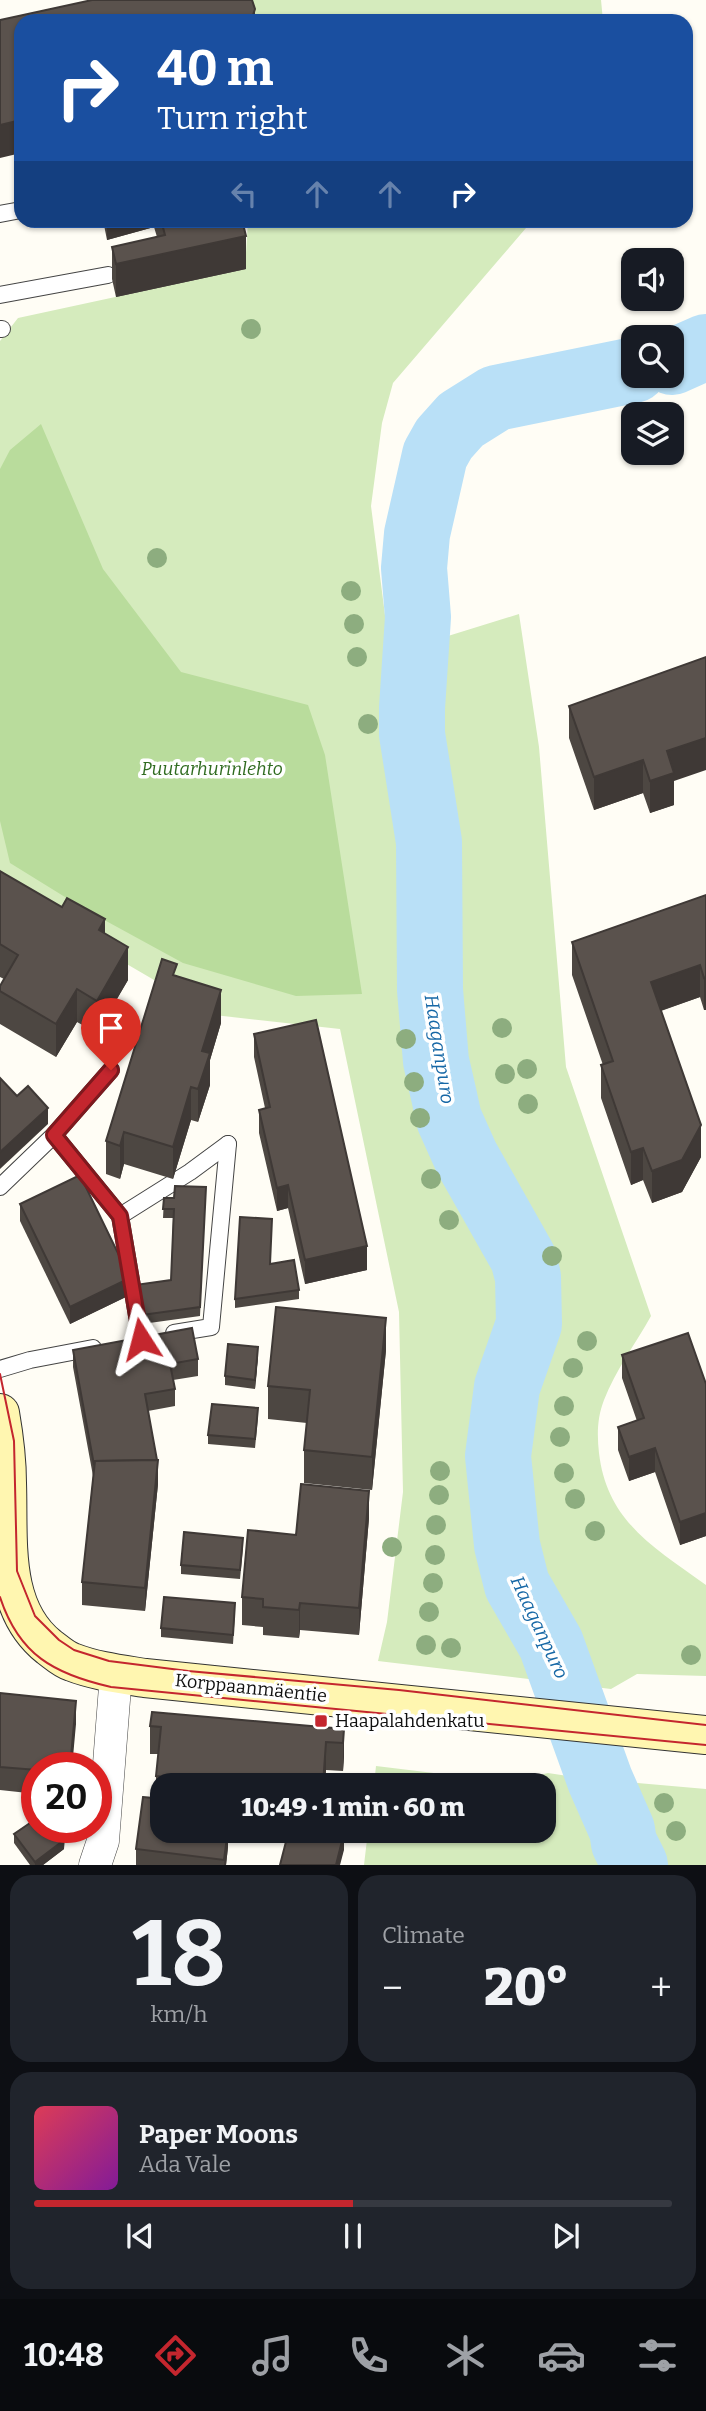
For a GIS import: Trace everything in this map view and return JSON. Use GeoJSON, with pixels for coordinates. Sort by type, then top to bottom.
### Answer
{"type":"FeatureCollection","features":[{"type":"Feature","properties":{"kind":"street","name":"Korppaanmäentie"},"geometry":{"type":"LineString","coordinates":[[0,1413],[7,1470],[6,1556],[14,1601],[34,1634],[68,1661],[116,1674],[706,1735]]}},
{"type":"Feature","properties":{"kind":"street"},"geometry":{"type":"LineString","coordinates":[[95,1865],[103,1841],[116,1674]]}},
{"type":"Feature","properties":{"kind":"lane"},"geometry":{"type":"LineString","coordinates":[[0,295],[108,275]]}},
{"type":"Feature","properties":{"kind":"lane"},"geometry":{"type":"LineString","coordinates":[[0,1187],[54,1135],[111,1070]]}},
{"type":"Feature","properties":{"kind":"lane"},"geometry":{"type":"LineString","coordinates":[[54,1135],[120,1216],[135,1340],[211,1327],[228,1144],[190,1172],[120,1216]]}},
{"type":"Feature","properties":{"kind":"lane"},"geometry":{"type":"LineString","coordinates":[[0,1369],[30,1360],[104,1346]]}},
{"type":"Feature","properties":{"kind":"green space"},"geometry":{"type":"Polygon","coordinates":[[[251,0],[601,0],[602,14],[252,14],[251,0]]]}},
{"type":"Feature","properties":{"kind":"green space","name":"Puutarhurinlehto"},"geometry":{"type":"Polygon","coordinates":[[[248,228],[526,228],[393,383],[382,423],[371,506],[390,654],[519,614],[539,747],[566,1067],[651,1316],[604,1400],[598,1427],[599,1453],[612,1498],[623,1515],[652,1545],[706,1585],[706,1676],[637,1674],[611,1689],[378,1661],[387,1622],[403,1492],[399,1312],[340,1029],[214,1015],[0,890],[0,341],[18,318],[245,269],[248,228]]]}},
{"type":"Feature","properties":{"kind":"green space"},"geometry":{"type":"Polygon","coordinates":[[[41,424],[103,569],[181,672],[308,705],[325,755],[362,994],[296,996],[183,963],[86,910],[10,863],[0,821],[0,469],[10,450],[41,424]]]}},
{"type":"Feature","properties":{"kind":"green space"},"geometry":{"type":"Polygon","coordinates":[[[376,1766],[434,1773],[375,1773],[376,1766]]]}},
{"type":"Feature","properties":{"kind":"green space"},"geometry":{"type":"Polygon","coordinates":[[[556,1774],[581,1778],[608,1865],[364,1865],[367,1843],[556,1843],[556,1774]]]}},
{"type":"Feature","properties":{"kind":"green space"},"geometry":{"type":"Polygon","coordinates":[[[626,1782],[706,1789],[706,1865],[662,1865],[626,1782]]]}},
{"type":"Feature","properties":{"kind":"water"},"geometry":{"type":"Polygon","coordinates":[[[581,1778],[626,1782],[662,1865],[608,1865],[581,1778]]]}},
{"type":"Feature","properties":{"kind":"building"},"geometry":{"type":"Polygon","coordinates":[[[92,0],[252,0],[255,9],[253,14],[28,14],[92,0]]]}},
{"type":"Feature","properties":{"kind":"building"},"geometry":{"type":"Polygon","coordinates":[[[14,17],[14,122],[0,125],[0,20],[14,17]]]}},
{"type":"Feature","properties":{"kind":"building"},"geometry":{"type":"Polygon","coordinates":[[[163,228],[244,228],[246,236],[116,264],[112,247],[165,235],[163,228]]]}},
{"type":"Feature","properties":{"kind":"building"},"geometry":{"type":"Polygon","coordinates":[[[706,657],[706,738],[667,751],[674,773],[650,781],[643,760],[594,777],[569,706],[706,657]]]}},
{"type":"Feature","properties":{"kind":"building"},"geometry":{"type":"Polygon","coordinates":[[[0,871],[62,907],[67,898],[105,919],[99,930],[128,947],[97,1001],[77,989],[56,1024],[0,991],[0,986],[18,955],[0,944],[0,871]]]}},
{"type":"Feature","properties":{"kind":"building"},"geometry":{"type":"Polygon","coordinates":[[[706,895],[706,977],[704,978],[700,965],[651,982],[701,1125],[682,1160],[652,1171],[643,1148],[631,1152],[601,1065],[613,1061],[572,942],[706,895]]]}},
{"type":"Feature","properties":{"kind":"building"},"geometry":{"type":"Polygon","coordinates":[[[162,959],[177,964],[173,975],[221,990],[202,1051],[210,1053],[198,1089],[191,1087],[173,1147],[124,1132],[120,1146],[106,1141],[162,959]]]}},
{"type":"Feature","properties":{"kind":"building"},"geometry":{"type":"Polygon","coordinates":[[[316,1020],[367,1246],[305,1260],[288,1185],[277,1188],[259,1110],[270,1107],[254,1034],[316,1020]]]}},
{"type":"Feature","properties":{"kind":"building"},"geometry":{"type":"Polygon","coordinates":[[[0,1078],[17,1096],[28,1086],[48,1108],[0,1152],[0,1078]]]}},
{"type":"Feature","properties":{"kind":"building"},"geometry":{"type":"Polygon","coordinates":[[[80,1175],[130,1278],[70,1307],[20,1204],[80,1175]]]}},
{"type":"Feature","properties":{"kind":"building"},"geometry":{"type":"Polygon","coordinates":[[[175,1186],[206,1187],[200,1307],[142,1315],[135,1285],[171,1280],[174,1209],[163,1209],[164,1198],[174,1198],[175,1186]]]}},
{"type":"Feature","properties":{"kind":"building"},"geometry":{"type":"Polygon","coordinates":[[[240,1217],[272,1219],[270,1264],[294,1260],[299,1290],[235,1299],[240,1217]]]}},
{"type":"Feature","properties":{"kind":"building"},"geometry":{"type":"Polygon","coordinates":[[[276,1307],[386,1318],[372,1457],[304,1450],[310,1390],[268,1386],[276,1307]]]}},
{"type":"Feature","properties":{"kind":"building"},"geometry":{"type":"Polygon","coordinates":[[[192,1328],[198,1359],[170,1364],[175,1389],[145,1394],[157,1460],[95,1461],[94,1465],[73,1350],[192,1328]]]}},
{"type":"Feature","properties":{"kind":"building"},"geometry":{"type":"Polygon","coordinates":[[[688,1333],[706,1384],[706,1513],[680,1522],[655,1448],[629,1457],[618,1427],[644,1418],[622,1355],[688,1333]]]}},
{"type":"Feature","properties":{"kind":"building"},"geometry":{"type":"Polygon","coordinates":[[[228,1344],[258,1347],[255,1380],[225,1376],[228,1344]]]}},
{"type":"Feature","properties":{"kind":"building"},"geometry":{"type":"Polygon","coordinates":[[[212,1404],[258,1408],[255,1439],[208,1435],[212,1404]]]}},
{"type":"Feature","properties":{"kind":"building"},"geometry":{"type":"Polygon","coordinates":[[[158,1460],[145,1588],[82,1582],[95,1461],[158,1460]]]}},
{"type":"Feature","properties":{"kind":"building"},"geometry":{"type":"Polygon","coordinates":[[[301,1484],[369,1491],[359,1608],[300,1603],[299,1610],[263,1607],[263,1599],[242,1597],[248,1530],[296,1535],[301,1484]]]}},
{"type":"Feature","properties":{"kind":"building"},"geometry":{"type":"Polygon","coordinates":[[[184,1532],[243,1538],[240,1570],[181,1565],[184,1532]]]}},
{"type":"Feature","properties":{"kind":"building"},"geometry":{"type":"Polygon","coordinates":[[[164,1597],[235,1603],[233,1635],[161,1628],[164,1597]]]}},
{"type":"Feature","properties":{"kind":"building"},"geometry":{"type":"Polygon","coordinates":[[[0,1693],[76,1701],[71,1752],[21,1752],[21,1769],[0,1767],[0,1693]]]}},
{"type":"Feature","properties":{"kind":"building"},"geometry":{"type":"Polygon","coordinates":[[[152,1712],[344,1729],[343,1743],[326,1742],[324,1773],[156,1773],[161,1727],[150,1726],[152,1712]]]}},
{"type":"Feature","properties":{"kind":"building"},"geometry":{"type":"Polygon","coordinates":[[[143,1797],[150,1798],[150,1843],[226,1843],[224,1860],[136,1849],[143,1797]]]}},
{"type":"Feature","properties":{"kind":"building"},"geometry":{"type":"Polygon","coordinates":[[[21,1829],[21,1843],[60,1843],[35,1862],[14,1834],[21,1829]]]}},
{"type":"Feature","properties":{"kind":"building"},"geometry":{"type":"Polygon","coordinates":[[[286,1843],[342,1843],[336,1865],[280,1865],[286,1843]]]}},
{"type":"Feature","properties":{"kind":"waterway","name":"Haaganpuro"},"geometry":{"type":"LineString","coordinates":[[684,357],[706,347]]}},
{"type":"Feature","properties":{"kind":"waterway","name":"Haaganpuro"},"geometry":{"type":"LineString","coordinates":[[621,373],[496,398],[461,420],[444,439],[435,455],[417,534],[414,568],[418,617],[412,734],[429,842],[430,990],[436,1061],[449,1119],[466,1157],[523,1258],[528,1277],[529,1324],[507,1387],[498,1456],[507,1545],[517,1585],[551,1644],[600,1780],[635,1865]]}},
{"type":"Feature","properties":{"kind":"tram line"},"geometry":{"type":"LineString","coordinates":[[0,1374],[14,1441],[17,1571],[35,1616],[59,1640],[74,1650],[109,1661],[188,1671],[399,1690],[706,1725]]}},
{"type":"Feature","properties":{"kind":"tram line"},"geometry":{"type":"LineString","coordinates":[[0,1597],[17,1634],[41,1659],[72,1676],[111,1687],[706,1745]]}},
{"type":"Feature","properties":{"kind":"place","name":"Haapalahdenkatu"},"geometry":{"type":"Point","coordinates":[321,1721]}},
{"type":"Feature","properties":{"kind":"route"},"geometry":{"type":"LineString","coordinates":[[111,1070],[54,1135],[120,1216],[141,1339]]}}]}
